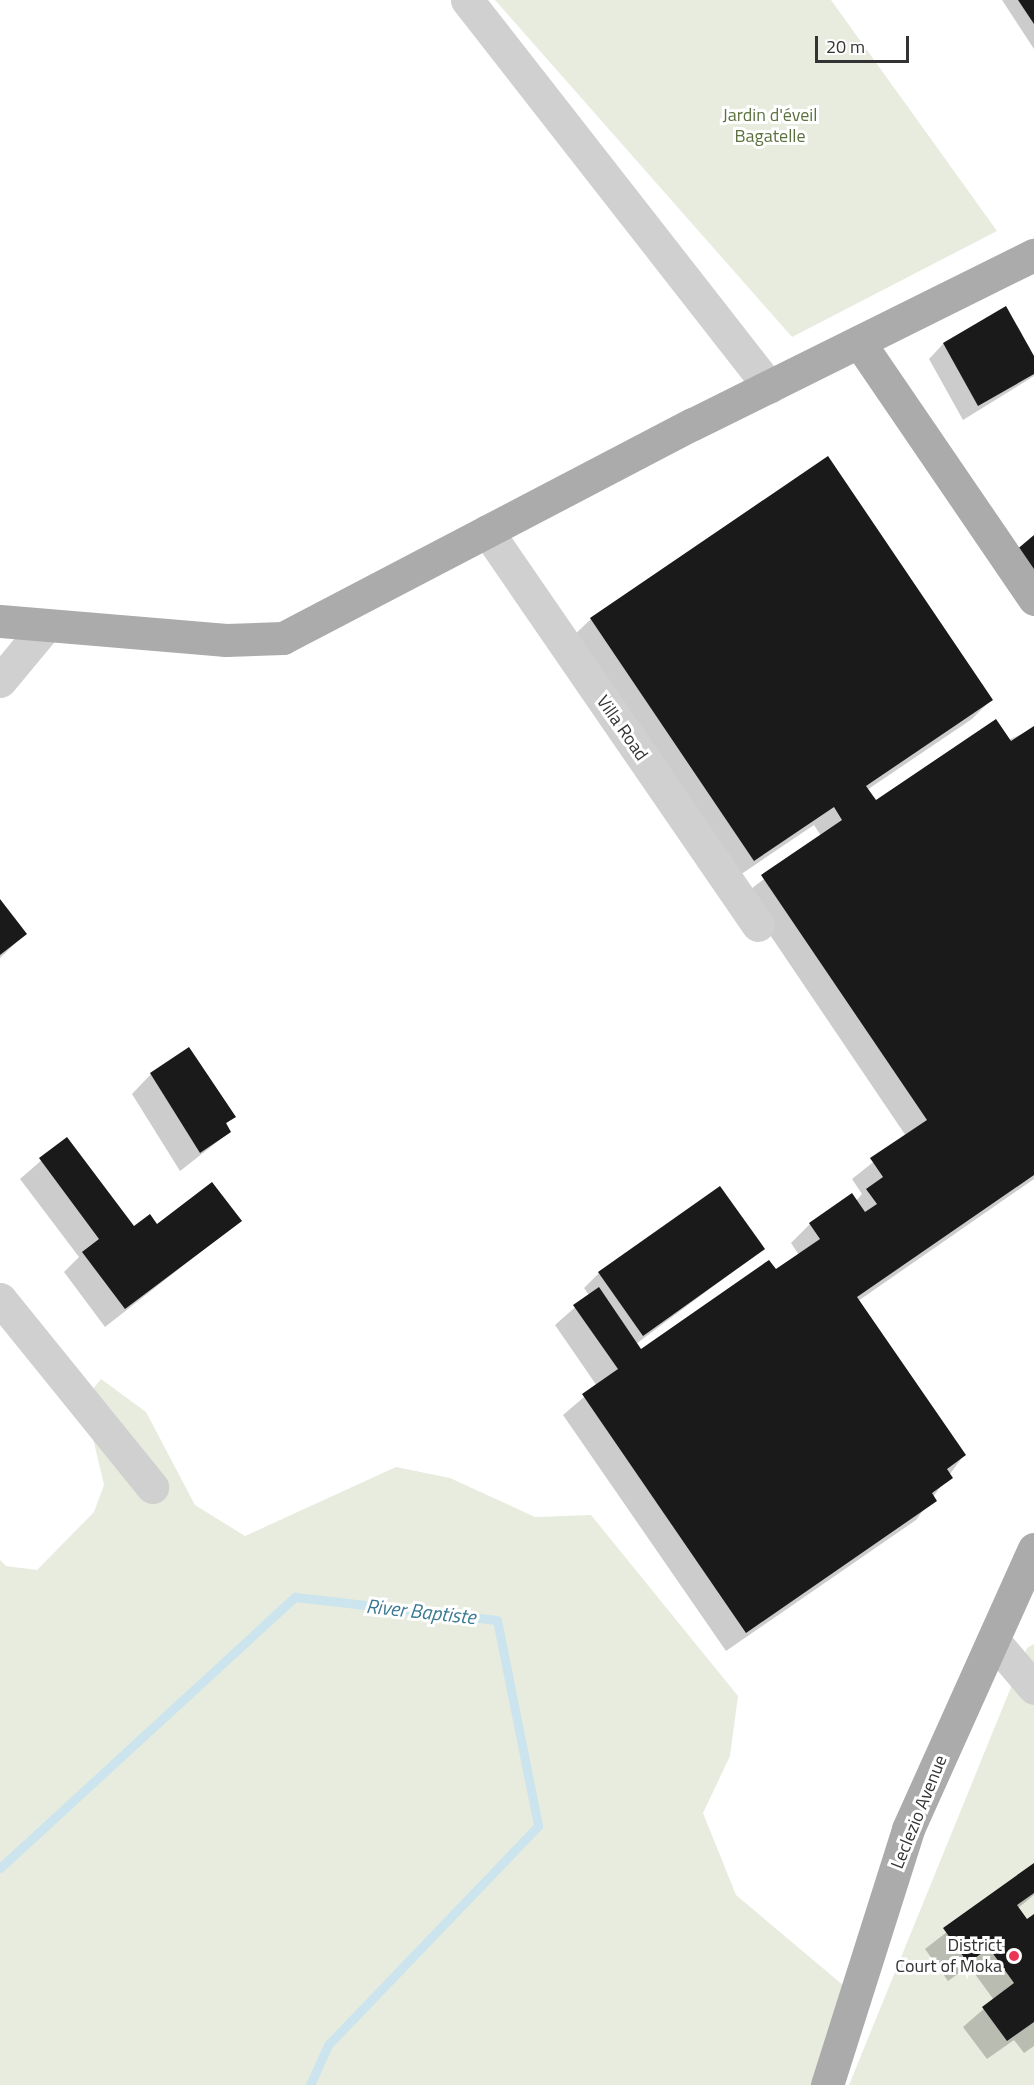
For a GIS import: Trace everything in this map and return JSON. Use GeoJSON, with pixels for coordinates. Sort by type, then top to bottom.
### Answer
{"type":"FeatureCollection","features":[{"type":"Feature","properties":{"kind":"main road"},"geometry":{"type":"LineString","coordinates":[[0,621],[44,628],[226,640],[283,638],[769,387],[1034,255]]}},
{"type":"Feature","properties":{"kind":"main road"},"geometry":{"type":"LineString","coordinates":[[859,342],[1034,599]]}},
{"type":"Feature","properties":{"kind":"main road","name":"Leclezio Avenue"},"geometry":{"type":"LineString","coordinates":[[827,2085],[908,1829],[1033,1555]]}},
{"type":"Feature","properties":{"kind":"street"},"geometry":{"type":"LineString","coordinates":[[467,0],[769,387]]}},
{"type":"Feature","properties":{"kind":"street","name":"Villa Road"},"geometry":{"type":"LineString","coordinates":[[487,531],[758,925]]}},
{"type":"Feature","properties":{"kind":"street"},"geometry":{"type":"LineString","coordinates":[[0,681],[44,628]]}},
{"type":"Feature","properties":{"kind":"street"},"geometry":{"type":"LineString","coordinates":[[0,1299],[152,1487]]}},
{"type":"Feature","properties":{"kind":"street"},"geometry":{"type":"LineString","coordinates":[[993,1640],[1034,1688]]}},
{"type":"Feature","properties":{"kind":"green space","name":"Jardin d'éveil Bagatelle"},"geometry":{"type":"Polygon","coordinates":[[[495,0],[831,0],[997,231],[792,337],[495,0]]]}},
{"type":"Feature","properties":{"kind":"green space"},"geometry":{"type":"Polygon","coordinates":[[[101,1379],[146,1412],[195,1505],[245,1536],[396,1467],[450,1478],[535,1517],[591,1515],[738,1696],[730,1756],[703,1813],[736,1895],[856,1996],[818,2085],[0,2085],[0,1560],[6,1566],[37,1570],[94,1512],[104,1485],[84,1400],[101,1379]]]}},
{"type":"Feature","properties":{"kind":"green space"},"geometry":{"type":"Polygon","coordinates":[[[1034,1644],[1034,2085],[849,2085],[1027,1648],[1034,1644]]]}},
{"type":"Feature","properties":{"kind":"building"},"geometry":{"type":"Polygon","coordinates":[[[1018,0],[1034,0],[1034,24],[1018,0]]]}},
{"type":"Feature","properties":{"kind":"building"},"geometry":{"type":"Polygon","coordinates":[[[1006,306],[1034,356],[1034,374],[978,406],[943,343],[1006,306]]]}},
{"type":"Feature","properties":{"kind":"building"},"geometry":{"type":"Polygon","coordinates":[[[828,456],[993,700],[866,786],[876,800],[996,719],[1011,741],[1034,726],[1034,1175],[857,1297],[966,1455],[947,1469],[953,1478],[932,1493],[937,1501],[746,1633],[582,1394],[618,1369],[573,1305],[599,1287],[641,1349],[769,1260],[776,1269],[820,1239],[809,1223],[852,1193],[865,1212],[877,1204],[866,1189],[883,1177],[870,1158],[927,1120],[761,875],[842,820],[834,807],[754,861],[590,618],[828,456]]]}},
{"type":"Feature","properties":{"kind":"building"},"geometry":{"type":"Polygon","coordinates":[[[1034,535],[1034,575],[1014,552],[1034,535]]]}},
{"type":"Feature","properties":{"kind":"building"},"geometry":{"type":"Polygon","coordinates":[[[0,899],[27,934],[0,955],[0,899]]]}},
{"type":"Feature","properties":{"kind":"building"},"geometry":{"type":"Polygon","coordinates":[[[189,1047],[236,1117],[226,1123],[231,1132],[200,1153],[150,1073],[189,1047]]]}},
{"type":"Feature","properties":{"kind":"building"},"geometry":{"type":"Polygon","coordinates":[[[67,1137],[134,1226],[150,1214],[157,1224],[212,1182],[242,1221],[125,1309],[82,1252],[99,1239],[39,1158],[67,1137]]]}},
{"type":"Feature","properties":{"kind":"building"},"geometry":{"type":"Polygon","coordinates":[[[720,1186],[765,1249],[643,1336],[598,1272],[720,1186]]]}},
{"type":"Feature","properties":{"kind":"building","name":"District Court of Moka"},"geometry":{"type":"Polygon","coordinates":[[[1034,1863],[1034,1893],[1017,1905],[1027,1919],[1034,1914],[1034,2022],[1007,2041],[982,2007],[1014,1983],[989,1948],[968,1963],[943,1928],[1034,1863]]]}},
{"type":"Feature","properties":{"kind":"waterway","name":"River Baptiste"},"geometry":{"type":"LineString","coordinates":[[0,1868],[295,1597],[497,1620],[538,1826],[328,2045],[310,2085]]}},
{"type":"Feature","properties":{"kind":"place","name":"District Court of Moka"},"geometry":{"type":"Point","coordinates":[1014,1956]}}]}
